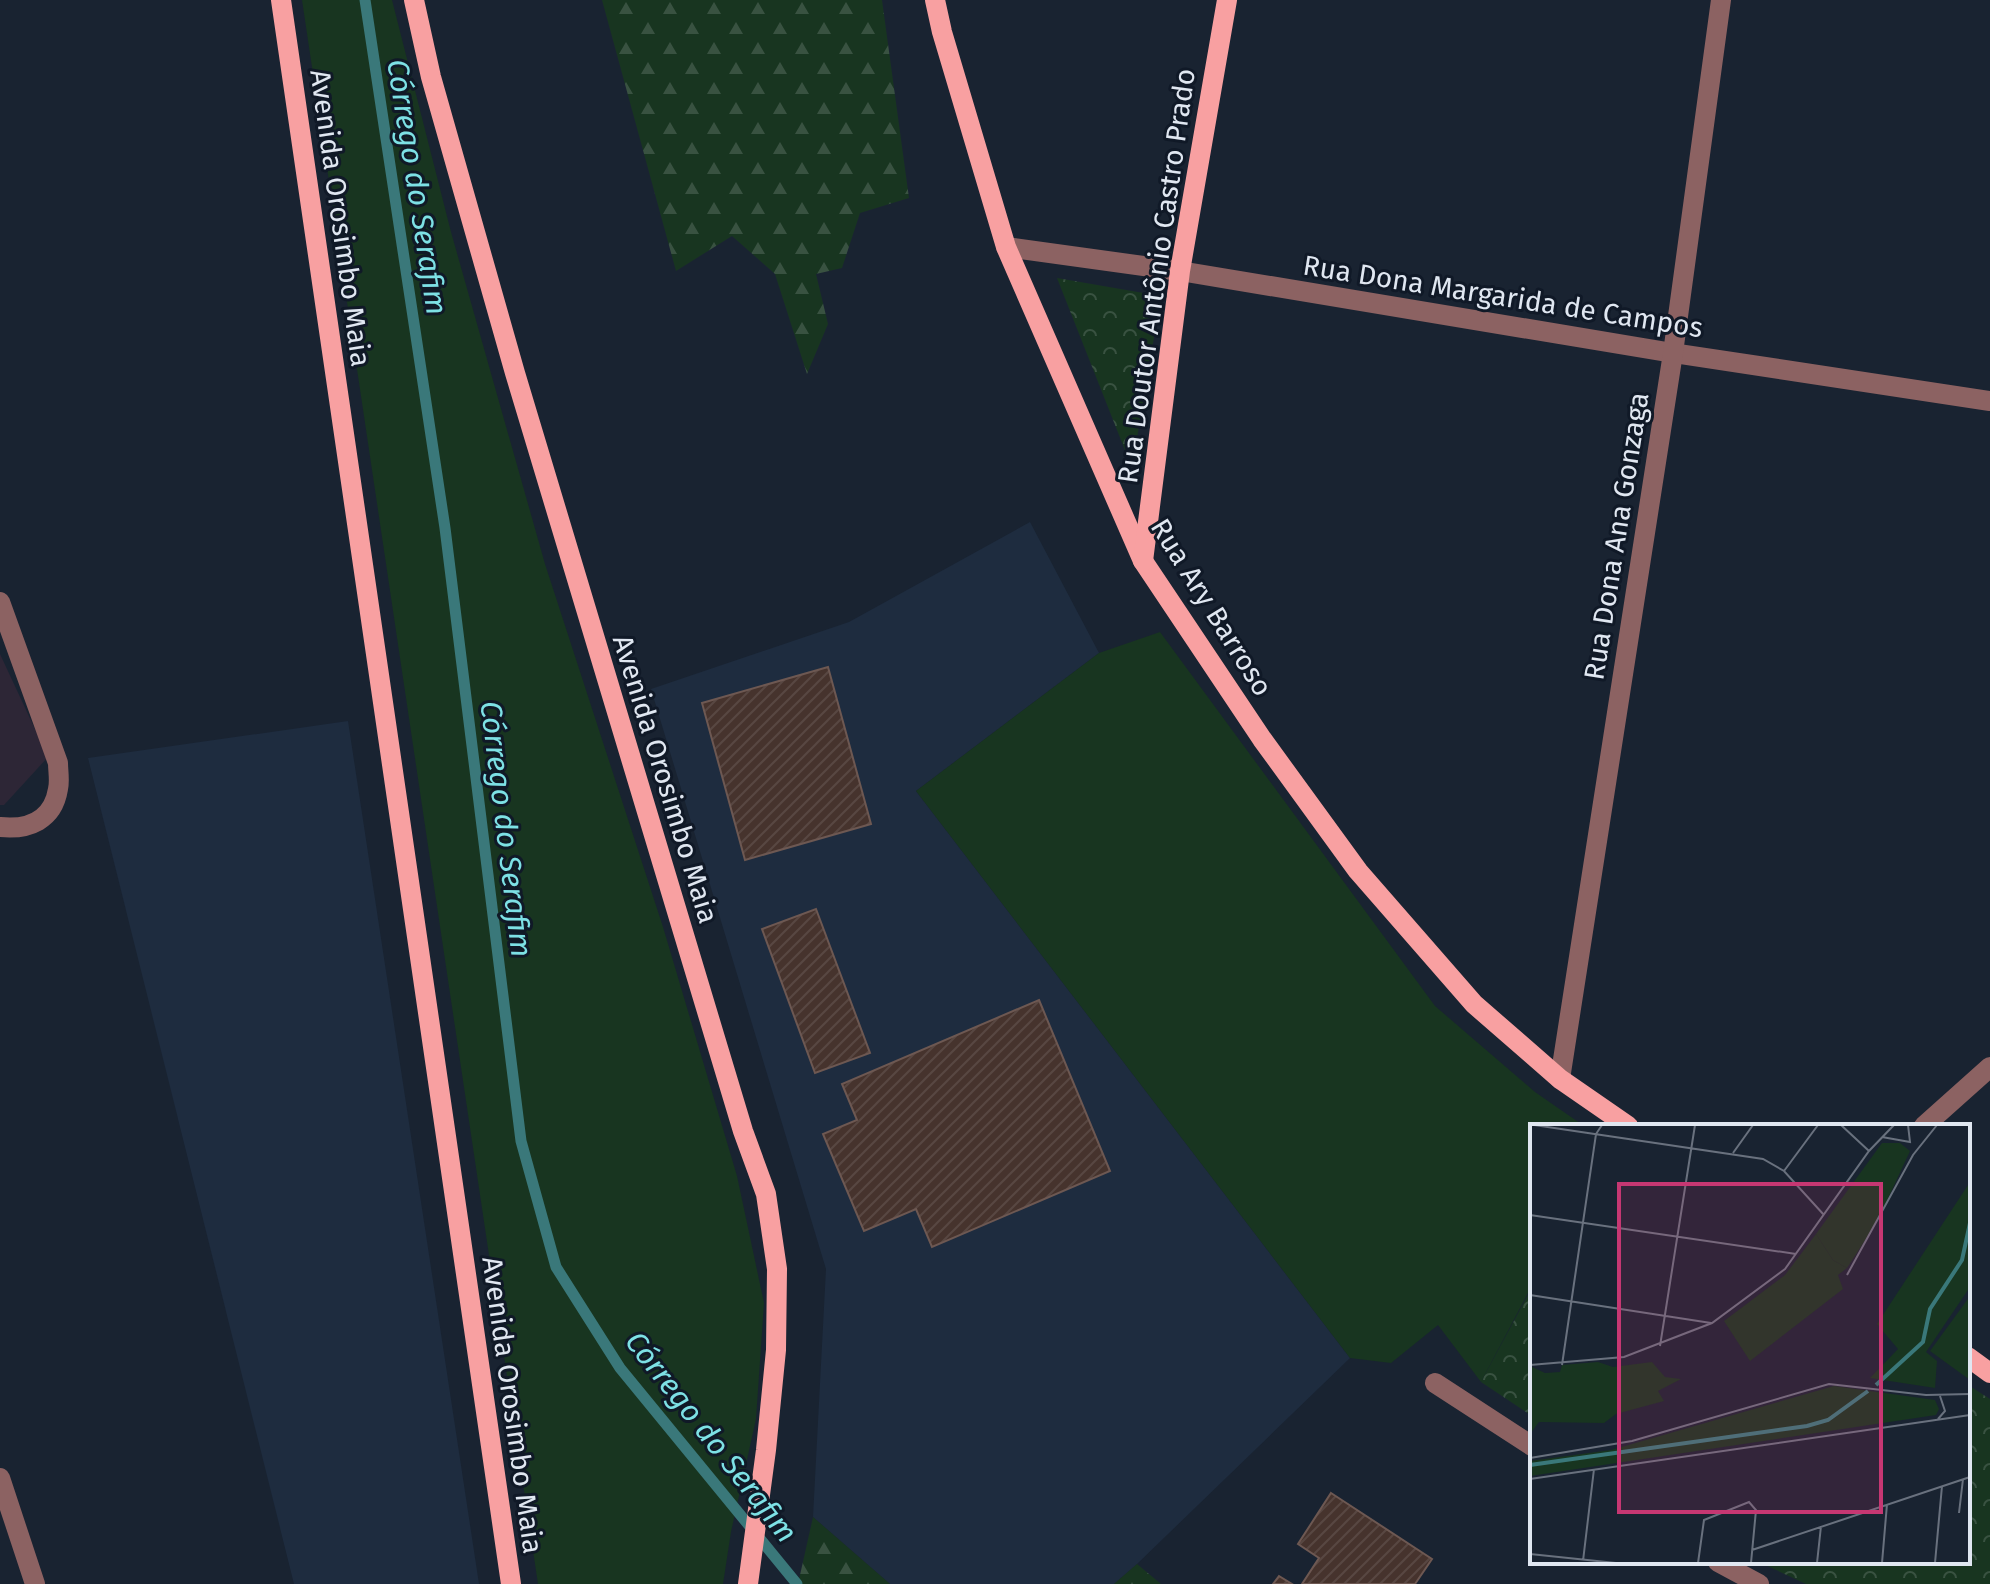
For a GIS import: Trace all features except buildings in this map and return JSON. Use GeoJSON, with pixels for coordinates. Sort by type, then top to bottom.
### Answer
{"type":"FeatureCollection","features":[{"type":"Feature","properties":{"kind":"main road","name":"Avenida Orosimbo Maia"},"geometry":{"type":"LineString","coordinates":[[281,0],[511,1584]]}},
{"type":"Feature","properties":{"kind":"main road","name":"Avenida Orosimbo Maia"},"geometry":{"type":"LineString","coordinates":[[414,0],[431,77],[511,359],[743,1131],[766,1194],[777,1269],[776,1350],[749,1579]]}},
{"type":"Feature","properties":{"kind":"main road","name":"Rua Ary Barroso"},"geometry":{"type":"LineString","coordinates":[[935,0],[1006,247],[1143,561],[1262,739],[1358,871],[1474,1004],[1560,1079],[1625,1124]]}},
{"type":"Feature","properties":{"kind":"main road","name":"Rua Doutor Antônio Castro Prado"},"geometry":{"type":"LineString","coordinates":[[1143,561],[1180,271],[1227,0]]}},
{"type":"Feature","properties":{"kind":"main road"},"geometry":{"type":"LineString","coordinates":[[1970,1358],[1990,1373]]}},
{"type":"Feature","properties":{"kind":"street","name":"Rua Dona Ana Gonzaga"},"geometry":{"type":"LineString","coordinates":[[1560,1079],[1673,353],[1721,0]]}},
{"type":"Feature","properties":{"kind":"street","name":"Rua Dona Margarida de Campos"},"geometry":{"type":"LineString","coordinates":[[1006,247],[1180,271],[1673,353],[1990,401]]}},
{"type":"Feature","properties":{"kind":"street"},"geometry":{"type":"LineString","coordinates":[[0,602],[58,763],[59,788],[51,812],[35,823],[0,827]]}},
{"type":"Feature","properties":{"kind":"street"},"geometry":{"type":"LineString","coordinates":[[1926,1124],[1990,1067]]}},
{"type":"Feature","properties":{"kind":"street"},"geometry":{"type":"LineString","coordinates":[[1435,1383],[1530,1445]]}},
{"type":"Feature","properties":{"kind":"street"},"geometry":{"type":"LineString","coordinates":[[0,1478],[35,1584]]}},
{"type":"Feature","properties":{"kind":"street"},"geometry":{"type":"LineString","coordinates":[[1722,1564],[1759,1584]]}},
{"type":"Feature","properties":{"kind":"shaded area"},"geometry":{"type":"Polygon","coordinates":[[[1030,522],[1099,653],[916,791],[1350,1358],[1114,1584],[890,1584],[813,1517],[826,1269],[651,689],[849,622],[1030,522]]]}},
{"type":"Feature","properties":{"kind":"shaded area"},"geometry":{"type":"Polygon","coordinates":[[[0,654],[48,757],[4,805],[0,805],[0,654]]]}},
{"type":"Feature","properties":{"kind":"shaded area"},"geometry":{"type":"Polygon","coordinates":[[[348,721],[479,1584],[294,1584],[88,758],[348,721]]]}},
{"type":"Feature","properties":{"kind":"green space"},"geometry":{"type":"Polygon","coordinates":[[[302,0],[392,0],[451,232],[545,564],[663,927],[737,1176],[764,1303],[756,1419],[723,1584],[538,1584],[302,0]]]}},
{"type":"Feature","properties":{"kind":"green space"},"geometry":{"type":"Polygon","coordinates":[[[602,0],[882,0],[909,198],[860,213],[842,268],[816,274],[828,324],[807,374],[775,274],[732,236],[676,271],[602,0]]]}},
{"type":"Feature","properties":{"kind":"green space"},"geometry":{"type":"Polygon","coordinates":[[[1057,278],[1161,296],[1132,468],[1057,278]]]}},
{"type":"Feature","properties":{"kind":"green space"},"geometry":{"type":"Polygon","coordinates":[[[1160,632],[1435,1006],[1535,1092],[1581,1124],[1530,1124],[1530,1292],[1481,1382],[1438,1325],[1391,1363],[1350,1358],[916,791],[1099,653],[1160,632]]]}},
{"type":"Feature","properties":{"kind":"green space"},"geometry":{"type":"Polygon","coordinates":[[[1530,1292],[1530,1415],[1481,1382],[1530,1292]]]}},
{"type":"Feature","properties":{"kind":"green space"},"geometry":{"type":"Polygon","coordinates":[[[1970,1386],[1990,1399],[1990,1584],[1806,1584],[1763,1564],[1970,1564],[1970,1386]]]}},
{"type":"Feature","properties":{"kind":"green space"},"geometry":{"type":"Polygon","coordinates":[[[813,1517],[890,1584],[798,1584],[813,1517]]]}},
{"type":"Feature","properties":{"kind":"green space"},"geometry":{"type":"Polygon","coordinates":[[[1137,1564],[1161,1584],[1114,1584],[1137,1564]]]}},
{"type":"Feature","properties":{"kind":"waterway","name":"Córrego do Serafim"},"geometry":{"type":"LineString","coordinates":[[365,0],[445,528],[521,1141],[556,1267],[620,1368],[797,1584]]}}]}
